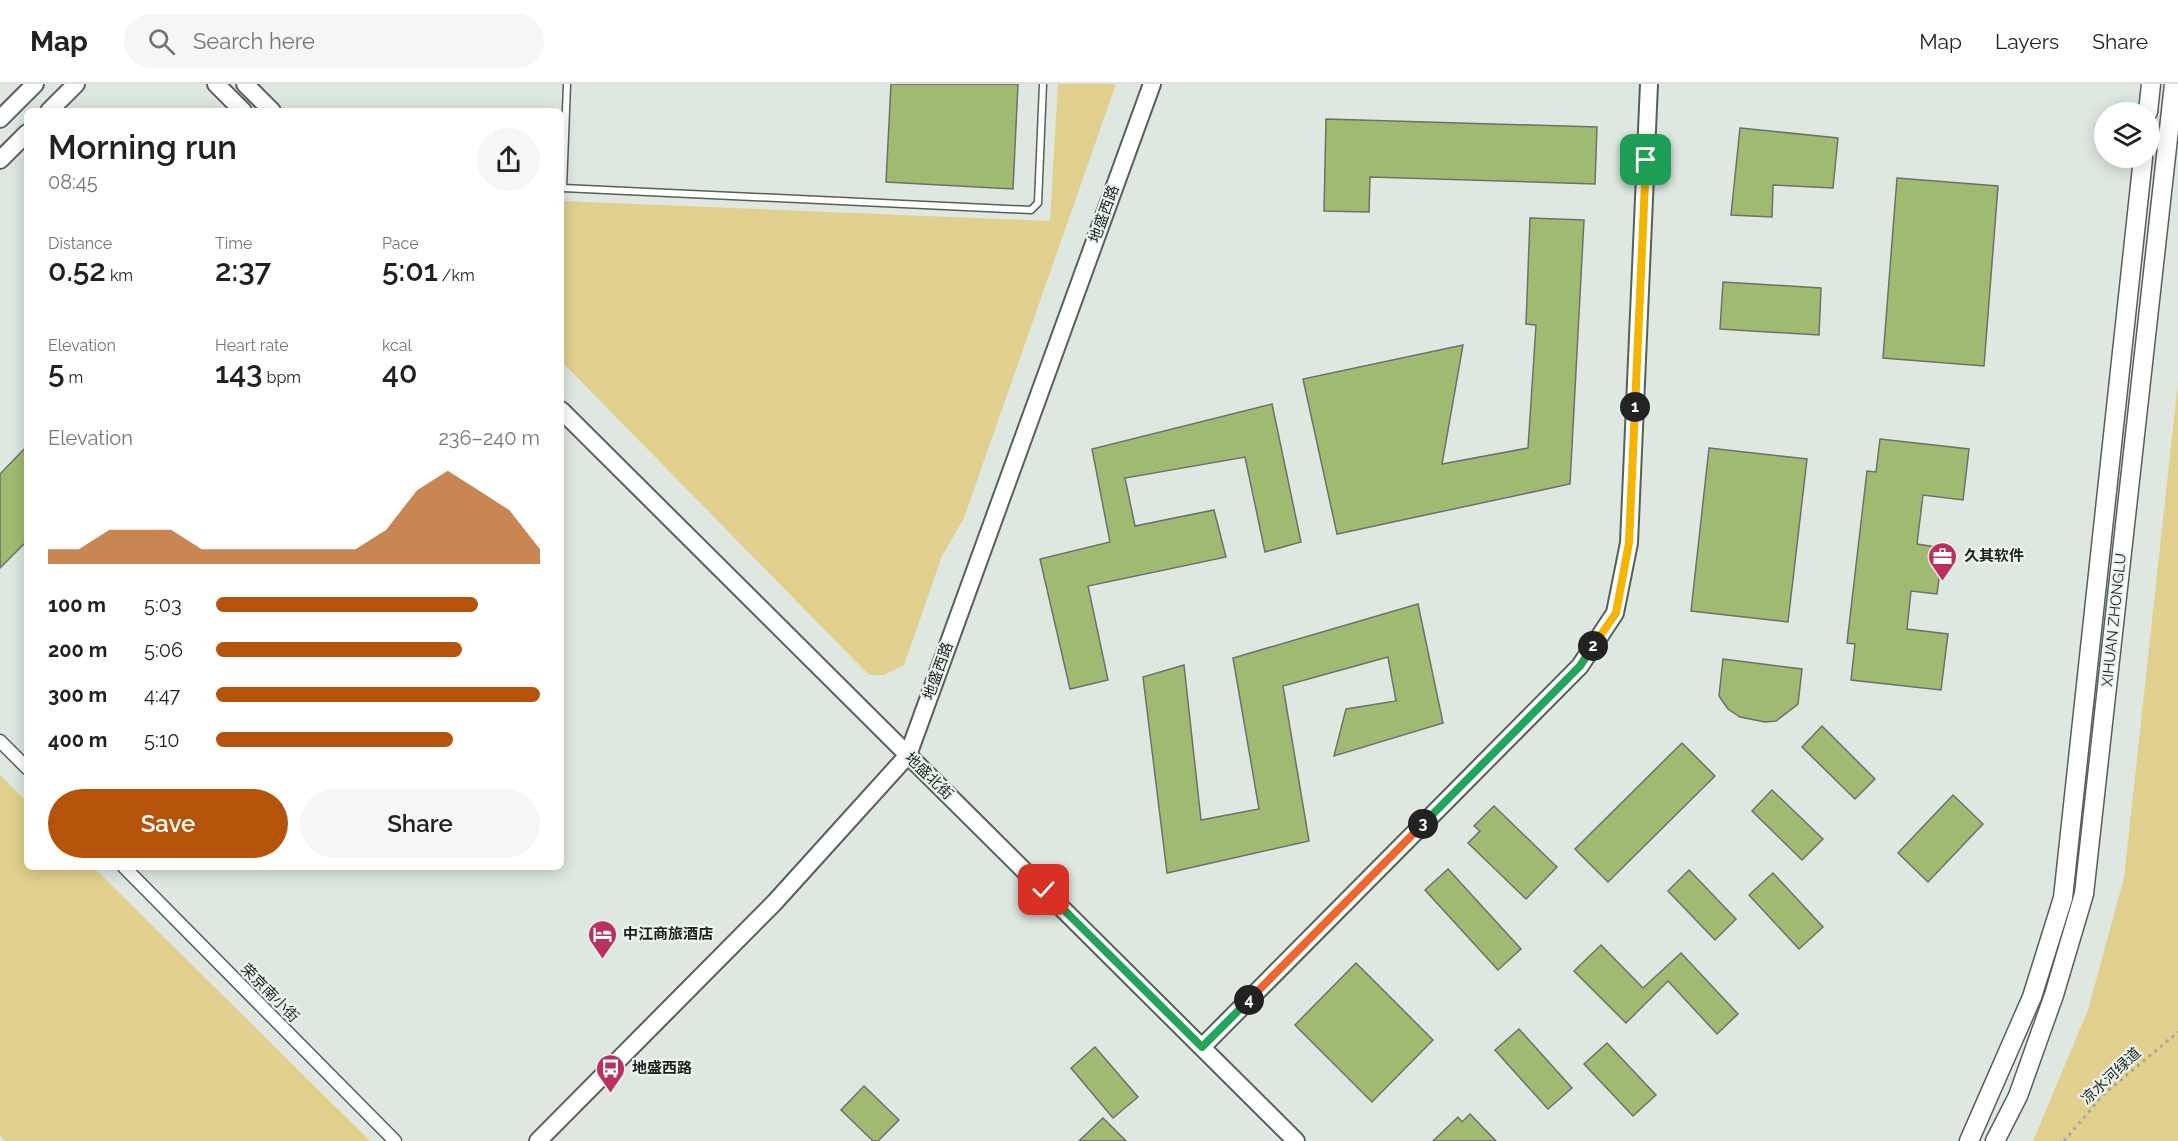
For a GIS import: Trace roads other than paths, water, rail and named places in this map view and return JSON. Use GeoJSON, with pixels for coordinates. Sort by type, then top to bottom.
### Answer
{"type":"FeatureCollection","features":[{"type":"Feature","properties":{"kind":"main road"},"geometry":{"type":"LineString","coordinates":[[2149,102],[2151,84]]}},
{"type":"Feature","properties":{"kind":"main road","name":"XIHUAN ZHONGLU"},"geometry":{"type":"LineString","coordinates":[[1995,1141],[2018,1096],[2054,995],[2084,894],[2175,84]]}},
{"type":"Feature","properties":{"kind":"main road","name":"XIHUAN ZHONGLU"},"geometry":{"type":"LineString","coordinates":[[1969,1141],[2032,997],[2063,898],[2142,168]]}},
{"type":"Feature","properties":{"kind":"street"},"geometry":{"type":"LineString","coordinates":[[0,119],[36,84]]}},
{"type":"Feature","properties":{"kind":"street"},"geometry":{"type":"LineString","coordinates":[[52,108],[76,84]]}},
{"type":"Feature","properties":{"kind":"street"},"geometry":{"type":"LineString","coordinates":[[216,84],[240,108]]}},
{"type":"Feature","properties":{"kind":"street"},"geometry":{"type":"LineString","coordinates":[[245,84],[269,108]]}},
{"type":"Feature","properties":{"kind":"street","name":"地盛西路"},"geometry":{"type":"LineString","coordinates":[[538,1141],[775,902],[908,755],[1152,84]]}},
{"type":"Feature","properties":{"kind":"street"},"geometry":{"type":"LineString","coordinates":[[1202,1047],[1580,666],[1616,613],[1629,543],[1649,84]]}},
{"type":"Feature","properties":{"kind":"street"},"geometry":{"type":"LineString","coordinates":[[0,160],[24,136]]}},
{"type":"Feature","properties":{"kind":"street","name":"地盛北街"},"geometry":{"type":"LineString","coordinates":[[564,413],[1296,1141]]}},
{"type":"Feature","properties":{"kind":"street"},"geometry":{"type":"LineString","coordinates":[[0,741],[24,765]]}},
{"type":"Feature","properties":{"kind":"street","name":"荣京南小街"},"geometry":{"type":"LineString","coordinates":[[127,870],[395,1141]]}},
{"type":"Feature","properties":{"kind":"lane"},"geometry":{"type":"LineString","coordinates":[[564,162],[567,84]]}},
{"type":"Feature","properties":{"kind":"lane"},"geometry":{"type":"LineString","coordinates":[[564,188],[1031,210],[1038,203],[1043,84]]}},
{"type":"Feature","properties":{"kind":"place","name":"久其软件"},"geometry":{"type":"Point","coordinates":[1943,582]}},
{"type":"Feature","properties":{"kind":"place","name":"中江商旅酒店"},"geometry":{"type":"Point","coordinates":[602,960]}},
{"type":"Feature","properties":{"kind":"place","name":"地盛西路"},"geometry":{"type":"Point","coordinates":[611,1094]}}]}
